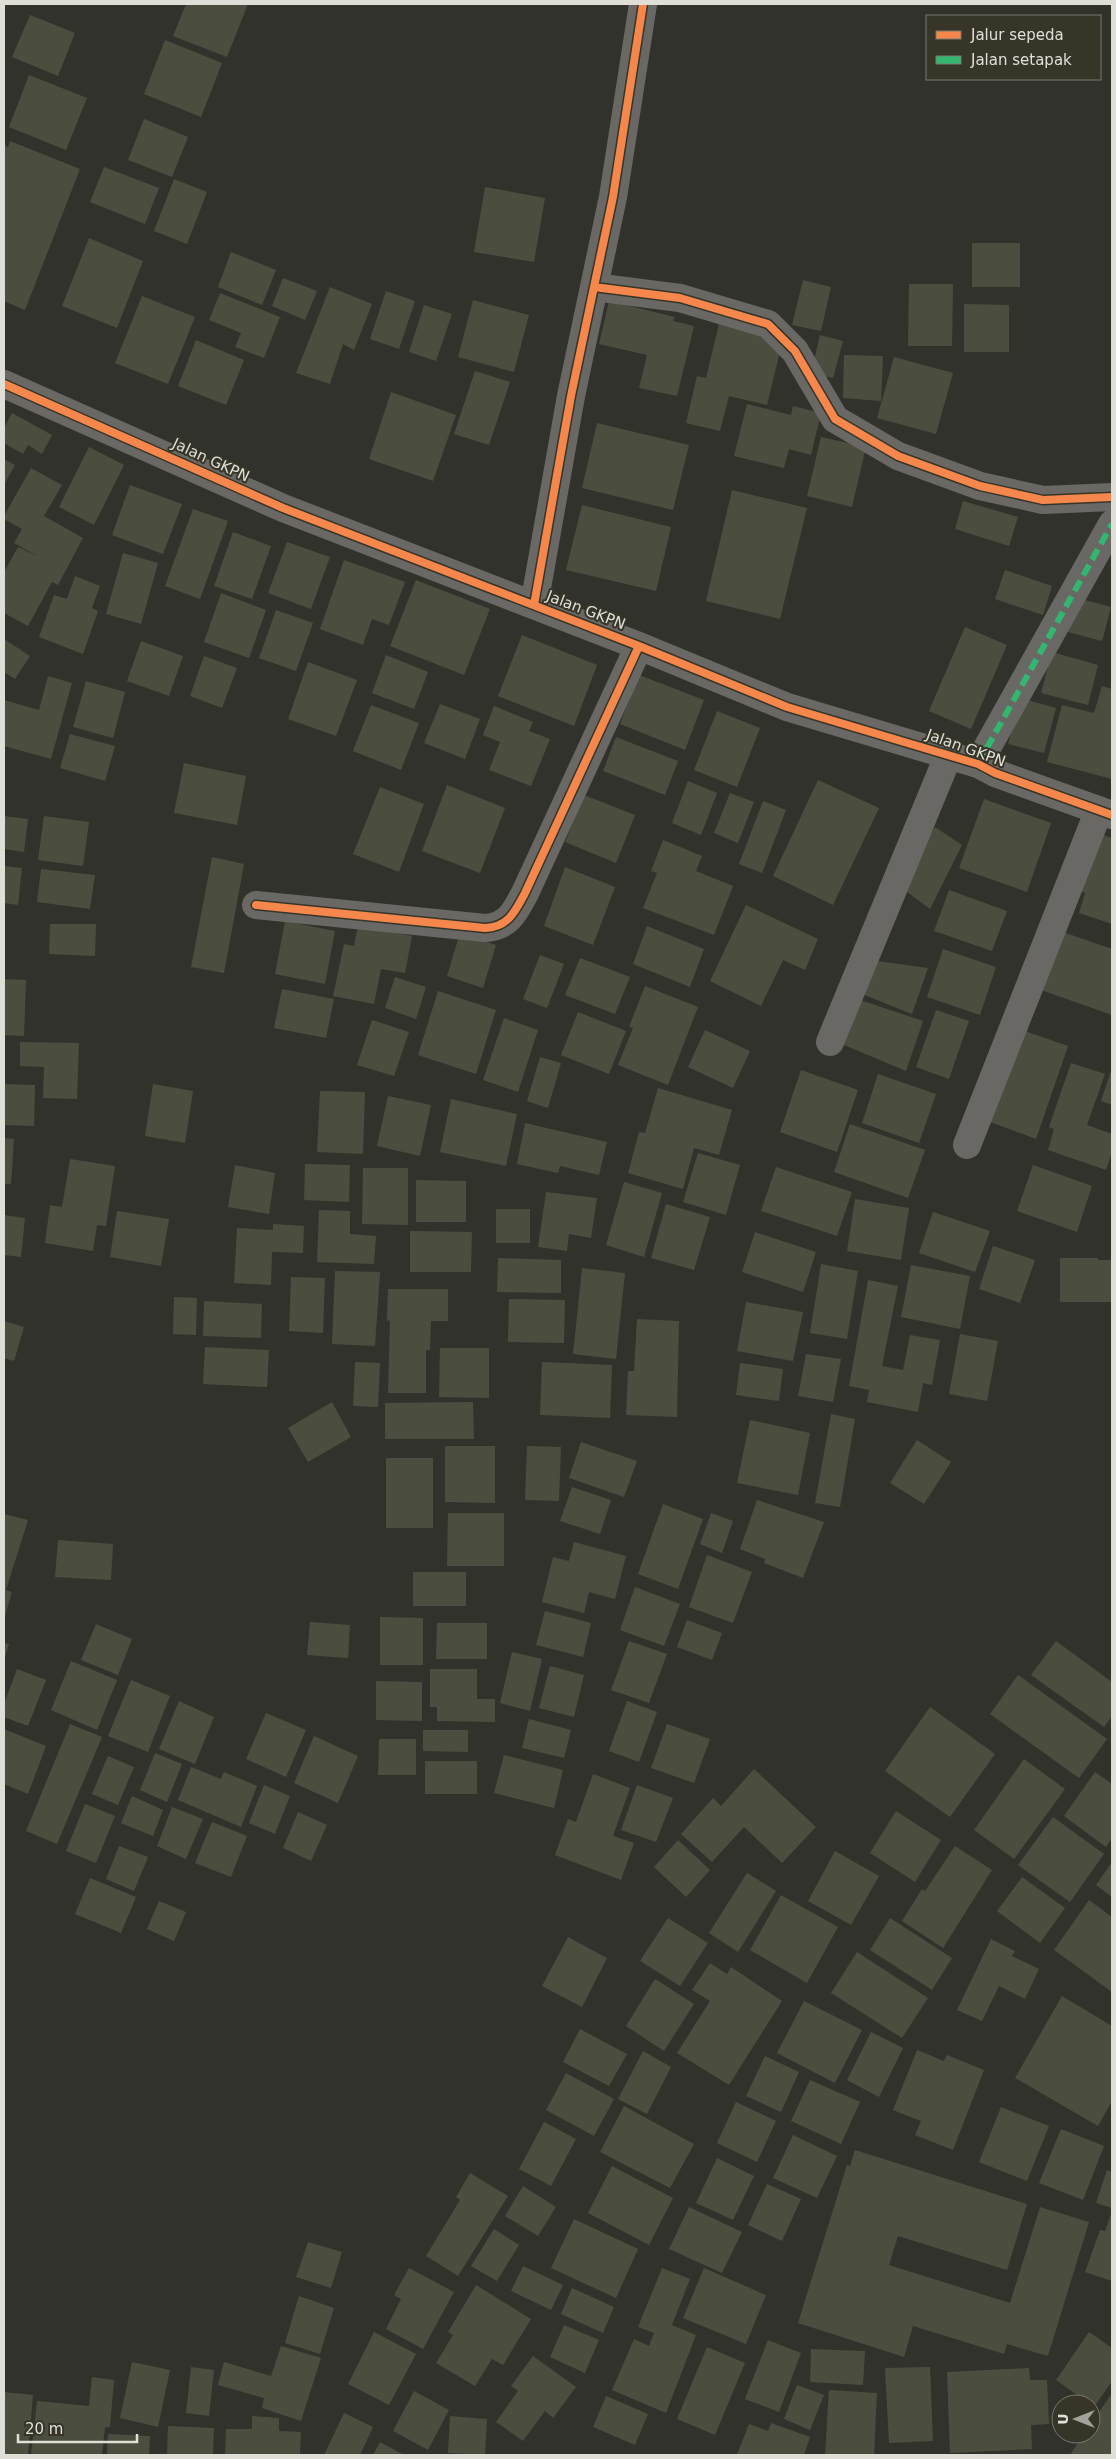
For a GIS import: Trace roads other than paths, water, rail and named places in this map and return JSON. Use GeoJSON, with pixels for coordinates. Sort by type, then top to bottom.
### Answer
{"type":"FeatureCollection","features":[{"type":"Feature","properties":{"kind":"street"},"geometry":{"type":"LineString","coordinates":[[534,605],[571,396],[613,197],[643,4]]}},
{"type":"Feature","properties":{"kind":"street"},"geometry":{"type":"LineString","coordinates":[[594,287],[680,298],[768,324],[795,351],[835,419],[898,456],[980,486],[1043,500],[1112,497]]}},
{"type":"Feature","properties":{"kind":"street","name":"Jalan GKPN"},"geometry":{"type":"LineString","coordinates":[[4,384],[283,508],[639,646],[787,707],[949,754],[978,764],[995,773],[1106,813]]}},
{"type":"Feature","properties":{"kind":"street"},"geometry":{"type":"LineString","coordinates":[[978,764],[1112,524]]}},
{"type":"Feature","properties":{"kind":"street"},"geometry":{"type":"LineString","coordinates":[[256,905],[485,928],[495,928],[507,922],[515,912],[525,893],[639,646]]}},
{"type":"Feature","properties":{"kind":"street"},"geometry":{"type":"LineString","coordinates":[[830,1042],[949,754]]}},
{"type":"Feature","properties":{"kind":"street"},"geometry":{"type":"LineString","coordinates":[[966,1145],[1106,813]]}}]}
